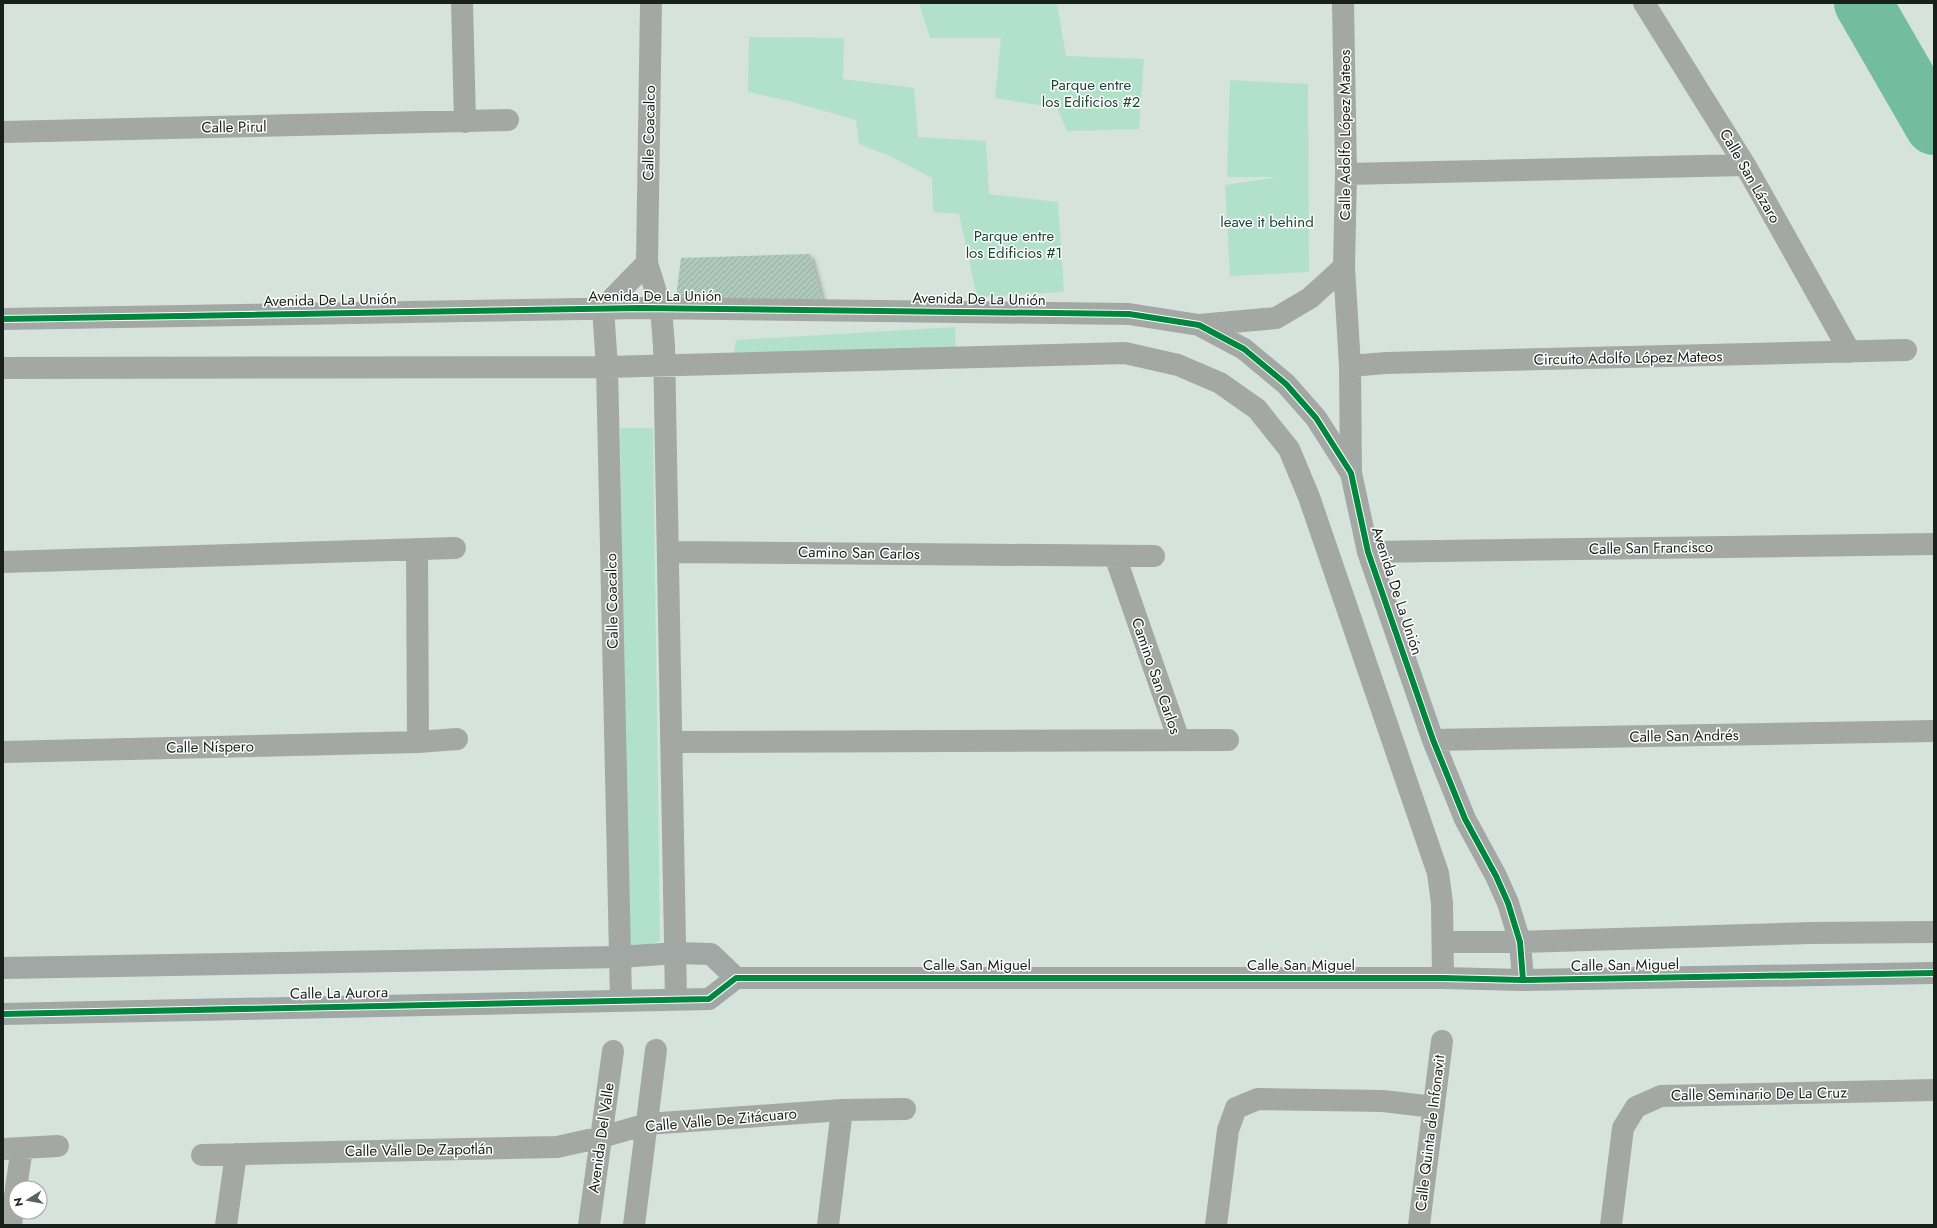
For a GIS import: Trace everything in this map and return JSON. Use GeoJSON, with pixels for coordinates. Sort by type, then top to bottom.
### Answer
{"type":"FeatureCollection","features":[{"type":"Feature","properties":{"kind":"street"},"geometry":{"type":"LineString","coordinates":[[462,3],[465,122]]}},
{"type":"Feature","properties":{"kind":"street","name":"Calle Coacalco"},"geometry":{"type":"LineString","coordinates":[[651,3],[647,263],[661,308],[664,365],[676,999]]}},
{"type":"Feature","properties":{"kind":"street","name":"Calle Adolfo López Mateos"},"geometry":{"type":"LineString","coordinates":[[1343,3],[1346,174],[1344,267],[1350,366],[1352,473]]}},
{"type":"Feature","properties":{"kind":"street","name":"Calle San Lázaro"},"geometry":{"type":"LineString","coordinates":[[1644,3],[1745,165],[1850,352]]}},
{"type":"Feature","properties":{"kind":"street","name":"Calle Pirul"},"geometry":{"type":"LineString","coordinates":[[3,132],[508,120]]}},
{"type":"Feature","properties":{"kind":"street"},"geometry":{"type":"LineString","coordinates":[[1346,174],[1745,165]]}},
{"type":"Feature","properties":{"kind":"street"},"geometry":{"type":"LineString","coordinates":[[603,308],[647,263]]}},
{"type":"Feature","properties":{"kind":"street"},"geometry":{"type":"LineString","coordinates":[[1199,325],[1276,318],[1310,298],[1344,267]]}},
{"type":"Feature","properties":{"kind":"street","name":"Calle Coacalco"},"geometry":{"type":"LineString","coordinates":[[603,308],[607,367],[622,1000]]}},
{"type":"Feature","properties":{"kind":"street","name":"Avenida De La Unión"},"geometry":{"type":"LineString","coordinates":[[3,319],[661,308],[1129,314],[1199,325],[1244,349],[1286,384],[1316,418],[1352,473],[1368,552],[1433,740],[1465,819],[1496,876],[1508,903],[1520,942],[1522,980]]}},
{"type":"Feature","properties":{"kind":"street","name":"Circuito Adolfo López Mateos"},"geometry":{"type":"LineString","coordinates":[[1350,366],[1386,363],[1906,350]]}},
{"type":"Feature","properties":{"kind":"street"},"geometry":{"type":"LineString","coordinates":[[3,368],[607,367],[1125,353],[1185,368],[1220,383],[1257,409],[1289,449],[1309,497],[1438,872],[1442,903],[1443,978]]}},
{"type":"Feature","properties":{"kind":"street","name":"Calle San Francisco"},"geometry":{"type":"LineString","coordinates":[[1368,552],[1934,544]]}},
{"type":"Feature","properties":{"kind":"street"},"geometry":{"type":"LineString","coordinates":[[3,562],[455,548]]}},
{"type":"Feature","properties":{"kind":"street"},"geometry":{"type":"LineString","coordinates":[[417,550],[418,742]]}},
{"type":"Feature","properties":{"kind":"street","name":"Camino San Carlos"},"geometry":{"type":"LineString","coordinates":[[668,552],[1116,556],[1179,740],[671,742]]}},
{"type":"Feature","properties":{"kind":"street"},"geometry":{"type":"LineString","coordinates":[[1116,556],[1154,556]]}},
{"type":"Feature","properties":{"kind":"street","name":"Calle San Andrés"},"geometry":{"type":"LineString","coordinates":[[1433,740],[1934,731]]}},
{"type":"Feature","properties":{"kind":"street","name":"Calle Níspero"},"geometry":{"type":"LineString","coordinates":[[3,752],[418,742],[457,739]]}},
{"type":"Feature","properties":{"kind":"street"},"geometry":{"type":"LineString","coordinates":[[1179,740],[1228,740]]}},
{"type":"Feature","properties":{"kind":"street"},"geometry":{"type":"LineString","coordinates":[[1443,942],[1520,942],[1810,933],[1934,932]]}},
{"type":"Feature","properties":{"kind":"street"},"geometry":{"type":"LineString","coordinates":[[676,954],[711,954],[736,978],[709,999],[676,999]]}},
{"type":"Feature","properties":{"kind":"street","name":"Calle La Aurora"},"geometry":{"type":"LineString","coordinates":[[3,968],[620,957],[676,954]]}},
{"type":"Feature","properties":{"kind":"street","name":"Calle San Miguel"},"geometry":{"type":"LineString","coordinates":[[736,978],[1443,978],[1522,980],[1934,973]]}},
{"type":"Feature","properties":{"kind":"street","name":"Calle La Aurora"},"geometry":{"type":"LineString","coordinates":[[3,1014],[676,999]]}},
{"type":"Feature","properties":{"kind":"street","name":"Calle Quinta de Infonavit"},"geometry":{"type":"LineString","coordinates":[[1419,1225],[1442,1041]]}},
{"type":"Feature","properties":{"kind":"street"},"geometry":{"type":"LineString","coordinates":[[634,1225],[656,1050]]}},
{"type":"Feature","properties":{"kind":"street","name":"Avenida Del Valle"},"geometry":{"type":"LineString","coordinates":[[589,1225],[613,1051]]}},
{"type":"Feature","properties":{"kind":"street","name":"Calle Seminario De La Cruz"},"geometry":{"type":"LineString","coordinates":[[1611,1225],[1623,1128],[1636,1107],[1661,1096],[1934,1090]]}},
{"type":"Feature","properties":{"kind":"street"},"geometry":{"type":"LineString","coordinates":[[1216,1225],[1228,1130],[1236,1108],[1258,1099],[1383,1101],[1434,1106]]}},
{"type":"Feature","properties":{"kind":"street","name":"Calle Valle De Zitácuaro"},"geometry":{"type":"LineString","coordinates":[[602,1137],[647,1124],[842,1110],[905,1109]]}},
{"type":"Feature","properties":{"kind":"street"},"geometry":{"type":"LineString","coordinates":[[828,1225],[842,1110]]}},
{"type":"Feature","properties":{"kind":"street","name":"Calle Valle De Zapotlán"},"geometry":{"type":"LineString","coordinates":[[202,1155],[557,1147],[602,1137]]}},
{"type":"Feature","properties":{"kind":"street"},"geometry":{"type":"LineString","coordinates":[[15,1180],[12,1149],[58,1146]]}},
{"type":"Feature","properties":{"kind":"street"},"geometry":{"type":"LineString","coordinates":[[226,1225],[236,1154]]}},
{"type":"Feature","properties":{"kind":"green space","name":"Parque entre los Edificios #2"},"geometry":{"type":"Polygon","coordinates":[[[919,3],[1057,3],[1066,56],[1144,59],[1139,129],[1067,131],[1057,108],[995,98],[1001,38],[930,38],[919,3]]]}},
{"type":"Feature","properties":{"kind":"green space","name":"Parque entre los Edificios #1"},"geometry":{"type":"Polygon","coordinates":[[[749,37],[844,38],[843,79],[914,88],[918,137],[986,141],[989,194],[1058,202],[1064,292],[977,297],[959,214],[933,212],[932,178],[890,156],[859,144],[856,120],[789,101],[748,92],[749,37]]]}},
{"type":"Feature","properties":{"kind":"green space","name":"leave it behind"},"geometry":{"type":"Polygon","coordinates":[[[1230,80],[1308,84],[1309,272],[1230,276],[1225,185],[1278,177],[1227,177],[1230,80]]]}},
{"type":"Feature","properties":{"kind":"green space"},"geometry":{"type":"Polygon","coordinates":[[[955,327],[956,352],[732,362],[736,340],[955,327]]]}},
{"type":"Feature","properties":{"kind":"green space"},"geometry":{"type":"Polygon","coordinates":[[[620,428],[653,428],[660,941],[628,950],[620,428]]]}},
{"type":"Feature","properties":{"kind":"building"},"geometry":{"type":"Polygon","coordinates":[[[810,254],[823,302],[675,305],[681,258],[810,254]]]}},
{"type":"Feature","properties":{"kind":"waterway"},"geometry":{"type":"LineString","coordinates":[[1863,3],[1934,126]]}},
{"type":"Feature","properties":{"kind":"cycle path"},"geometry":{"type":"LineString","coordinates":[[3,319],[641,308],[1129,314],[1199,325],[1244,349],[1286,384],[1316,418],[1351,473],[1368,552],[1433,740],[1465,819],[1496,876],[1508,903],[1520,942],[1523,980]]}},
{"type":"Feature","properties":{"kind":"cycle path"},"geometry":{"type":"LineString","coordinates":[[3,1014],[709,999],[736,978],[1443,978],[1523,980],[1934,973]]}}]}
